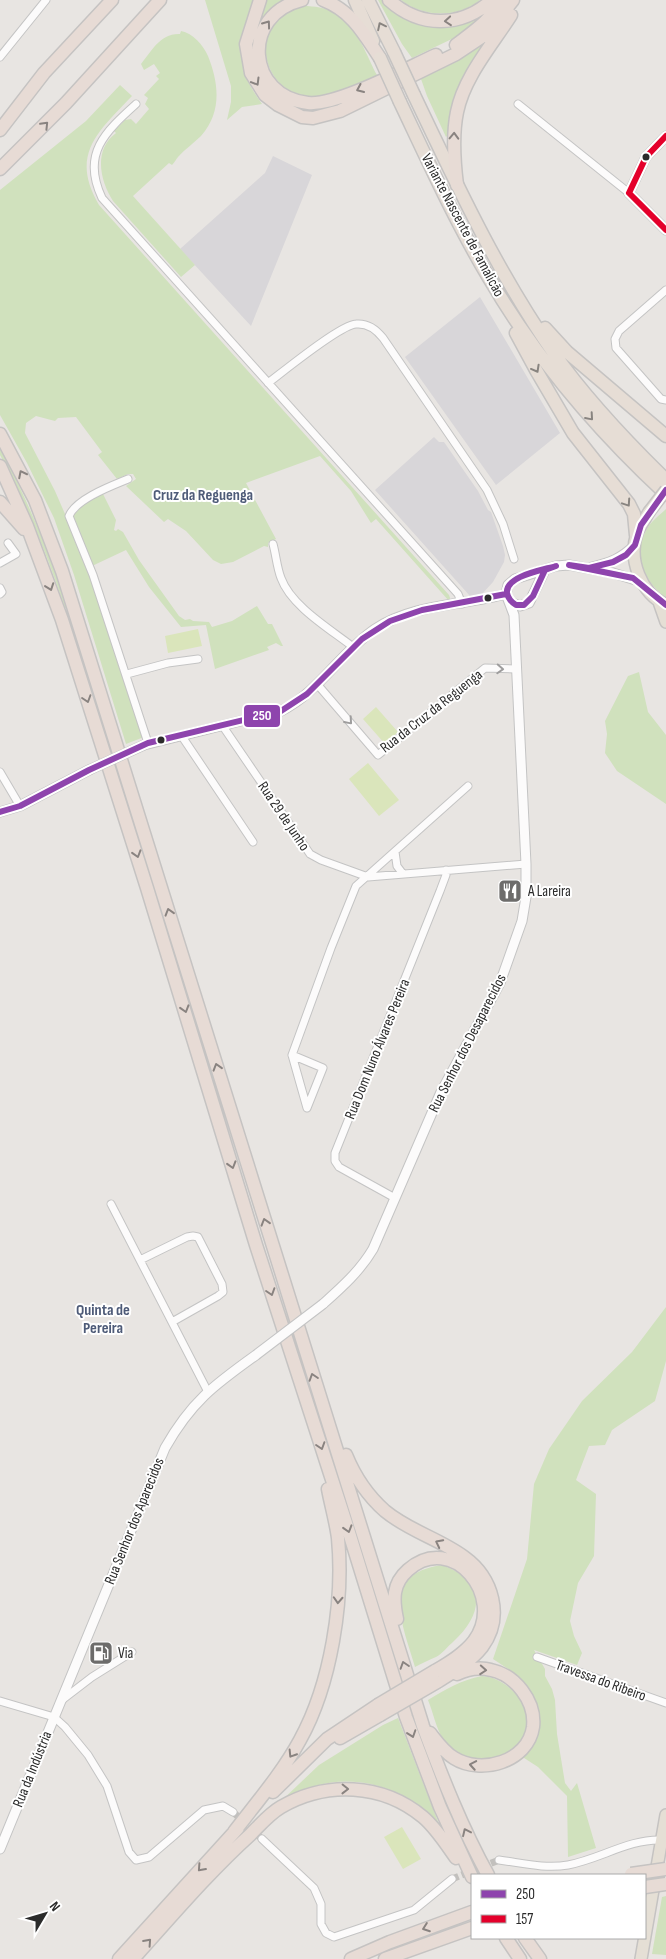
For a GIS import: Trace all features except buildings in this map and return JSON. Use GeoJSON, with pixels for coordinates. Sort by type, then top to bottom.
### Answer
{"type":"FeatureCollection","features":[{"type":"Feature","properties":{"kind":"highway"},"geometry":{"type":"LineString","coordinates":[[0,130],[44,73],[112,0]]}},
{"type":"Feature","properties":{"kind":"highway"},"geometry":{"type":"LineString","coordinates":[[0,169],[66,103],[160,0]]}},
{"type":"Feature","properties":{"kind":"highway"},"geometry":{"type":"LineString","coordinates":[[260,0],[246,44],[251,73],[265,95],[278,105],[302,117],[313,118],[340,111],[456,54],[486,34],[514,0]]}},
{"type":"Feature","properties":{"kind":"highway"},"geometry":{"type":"LineString","coordinates":[[302,0],[281,9],[270,19],[262,31],[258,47],[259,60],[275,89],[292,100],[309,104],[327,102],[345,96],[455,46],[486,22],[502,0]]}},
{"type":"Feature","properties":{"kind":"highway"},"geometry":{"type":"LineString","coordinates":[[323,0],[337,5],[348,13],[362,30],[380,58]]}},
{"type":"Feature","properties":{"kind":"highway","name":"Variante Nascente de Famalicão"},"geometry":{"type":"LineString","coordinates":[[354,0],[400,102],[466,238],[489,279],[528,338],[582,408],[642,472],[666,494]]}},
{"type":"Feature","properties":{"kind":"highway","name":"Variante Nascente de Famalicão"},"geometry":{"type":"LineString","coordinates":[[368,0],[457,185],[515,293],[554,354],[588,398],[625,440],[666,480]]}},
{"type":"Feature","properties":{"kind":"highway"},"geometry":{"type":"LineString","coordinates":[[389,0],[411,14],[433,22],[458,20],[492,0]]}},
{"type":"Feature","properties":{"kind":"highway"},"geometry":{"type":"LineString","coordinates":[[457,185],[454,132],[457,110],[466,87],[511,14],[514,0]]}},
{"type":"Feature","properties":{"kind":"highway"},"geometry":{"type":"LineString","coordinates":[[489,279],[536,370],[573,432],[629,504],[634,514],[636,540]]}},
{"type":"Feature","properties":{"kind":"highway"},"geometry":{"type":"LineString","coordinates":[[515,293],[567,352],[666,436]]}},
{"type":"Feature","properties":{"kind":"highway"},"geometry":{"type":"LineString","coordinates":[[0,434],[41,514],[70,596],[423,1726],[450,1796],[487,1874]]}},
{"type":"Feature","properties":{"kind":"highway"},"geometry":{"type":"LineString","coordinates":[[0,466],[33,541],[62,620],[126,821],[256,1245],[328,1466],[406,1717],[440,1807],[471,1875]]}},
{"type":"Feature","properties":{"kind":"highway"},"geometry":{"type":"LineString","coordinates":[[0,502],[33,541]]}},
{"type":"Feature","properties":{"kind":"highway"},"geometry":{"type":"LineString","coordinates":[[119,1959],[234,1832],[315,1749],[338,1730],[379,1710],[470,1660],[486,1641],[494,1616],[492,1596],[479,1570],[463,1556],[402,1523],[372,1498],[360,1482],[339,1438],[329,1424]]}},
{"type":"Feature","properties":{"kind":"highway"},"geometry":{"type":"LineString","coordinates":[[234,1832],[284,1766],[301,1739],[314,1709],[325,1675],[334,1639],[339,1568],[338,1537],[324,1472],[328,1466]]}},
{"type":"Feature","properties":{"kind":"highway"},"geometry":{"type":"LineString","coordinates":[[395,1637],[400,1631],[394,1592],[397,1584],[406,1572],[423,1561],[437,1559],[452,1561],[465,1569],[476,1581],[482,1595],[484,1611],[482,1628],[469,1647],[436,1677]]}},
{"type":"Feature","properties":{"kind":"highway"},"geometry":{"type":"LineString","coordinates":[[423,1726],[453,1758],[466,1764],[492,1766],[504,1761],[524,1746],[533,1726],[530,1703],[515,1682],[503,1675],[490,1670],[476,1669],[436,1677]]}},
{"type":"Feature","properties":{"kind":"highway"},"geometry":{"type":"LineString","coordinates":[[133,1959],[229,1853],[247,1830],[320,1754],[379,1710]]}},
{"type":"Feature","properties":{"kind":"highway"},"geometry":{"type":"LineString","coordinates":[[229,1853],[268,1816],[281,1807],[309,1794],[341,1788],[375,1792],[396,1799],[423,1817],[438,1833],[471,1882]]}},
{"type":"Feature","properties":{"kind":"highway"},"geometry":{"type":"LineString","coordinates":[[627,1874],[666,1869]]}},
{"type":"Feature","properties":{"kind":"highway"},"geometry":{"type":"LineString","coordinates":[[646,1887],[666,1884]]}},
{"type":"Feature","properties":{"kind":"highway"},"geometry":{"type":"LineString","coordinates":[[351,1959],[390,1942],[471,1912]]}},
{"type":"Feature","properties":{"kind":"highway"},"geometry":{"type":"LineString","coordinates":[[385,1959],[471,1928]]}},
{"type":"Feature","properties":{"kind":"highway"},"geometry":{"type":"LineString","coordinates":[[527,1940],[540,1959]]}},
{"type":"Feature","properties":{"kind":"highway"},"geometry":{"type":"LineString","coordinates":[[509,1943],[520,1959]]}},
{"type":"Feature","properties":{"kind":"main road"},"geometry":{"type":"LineString","coordinates":[[666,490],[649,512],[636,540],[635,566],[642,582],[662,603],[666,622]]}},
{"type":"Feature","properties":{"kind":"main road"},"geometry":{"type":"LineString","coordinates":[[646,1929],[666,1815]]}},
{"type":"Feature","properties":{"kind":"main road"},"geometry":{"type":"LineString","coordinates":[[641,1959],[644,1939]]}},
{"type":"Feature","properties":{"kind":"street"},"geometry":{"type":"LineString","coordinates":[[0,56],[46,0]]}},
{"type":"Feature","properties":{"kind":"street"},"geometry":{"type":"LineString","coordinates":[[136,104],[108,130],[97,149],[94,172],[102,198],[458,594],[462,604]]}},
{"type":"Feature","properties":{"kind":"street"},"geometry":{"type":"LineString","coordinates":[[518,104],[629,194],[666,230]]}},
{"type":"Feature","properties":{"kind":"street"},"geometry":{"type":"LineString","coordinates":[[629,194],[646,157],[666,136]]}},
{"type":"Feature","properties":{"kind":"street"},"geometry":{"type":"LineString","coordinates":[[666,290],[619,331],[615,339],[616,348],[662,400],[666,400]]}},
{"type":"Feature","properties":{"kind":"street"},"geometry":{"type":"LineString","coordinates":[[268,383],[341,329],[357,324],[372,327],[383,338],[487,490],[503,524],[514,559]]}},
{"type":"Feature","properties":{"kind":"street"},"geometry":{"type":"LineString","coordinates":[[128,480],[91,497],[72,510],[68,516],[93,575],[127,674],[146,744]]}},
{"type":"Feature","properties":{"kind":"street"},"geometry":{"type":"LineString","coordinates":[[590,568],[613,562],[626,554],[636,540]]}},
{"type":"Feature","properties":{"kind":"street"},"geometry":{"type":"LineString","coordinates":[[0,562],[16,554],[8,543]]}},
{"type":"Feature","properties":{"kind":"street"},"geometry":{"type":"LineString","coordinates":[[273,544],[280,576],[285,588],[309,612],[353,647]]}},
{"type":"Feature","properties":{"kind":"street"},"geometry":{"type":"LineString","coordinates":[[508,598],[508,585],[511,581],[556,566],[569,565],[590,568],[633,578],[642,582]]}},
{"type":"Feature","properties":{"kind":"street"},"geometry":{"type":"LineString","coordinates":[[0,812],[20,806],[89,770],[146,744],[281,712],[294,704],[317,684],[353,647],[376,629],[413,611],[439,605],[508,598],[520,606],[526,605],[532,600],[545,570]]}},
{"type":"Feature","properties":{"kind":"street"},"geometry":{"type":"LineString","coordinates":[[520,578],[530,582],[534,592]]}},
{"type":"Feature","properties":{"kind":"street"},"geometry":{"type":"LineString","coordinates":[[0,588],[2,592],[0,594]]}},
{"type":"Feature","properties":{"kind":"street","name":"Rua Senhor dos Desaparecidos"},"geometry":{"type":"LineString","coordinates":[[256,1355],[323,1304],[346,1284],[367,1260],[441,1092],[500,982],[522,921],[526,897],[526,864],[514,615],[508,598]]}},
{"type":"Feature","properties":{"kind":"street","name":"Rua Senhor dos Desaparecidos"},"geometry":{"type":"LineString","coordinates":[[514,634],[526,605]]}},
{"type":"Feature","properties":{"kind":"street"},"geometry":{"type":"LineString","coordinates":[[127,674],[168,663],[198,658]]}},
{"type":"Feature","properties":{"kind":"street","name":"Rua da Cruz da Reguenga"},"geometry":{"type":"LineString","coordinates":[[317,684],[378,755],[484,668],[517,670]]}},
{"type":"Feature","properties":{"kind":"street","name":"Rua 29 de Junho"},"geometry":{"type":"LineString","coordinates":[[222,725],[310,854],[321,860],[368,877]]}},
{"type":"Feature","properties":{"kind":"street"},"geometry":{"type":"LineString","coordinates":[[181,735],[253,842]]}},
{"type":"Feature","properties":{"kind":"street"},"geometry":{"type":"LineString","coordinates":[[0,772],[20,806]]}},
{"type":"Feature","properties":{"kind":"street"},"geometry":{"type":"LineString","coordinates":[[292,1055],[323,1068],[307,1108],[292,1055],[356,886],[468,786]]}},
{"type":"Feature","properties":{"kind":"street"},"geometry":{"type":"LineString","coordinates":[[395,852],[397,866],[403,874]]}},
{"type":"Feature","properties":{"kind":"street"},"geometry":{"type":"LineString","coordinates":[[368,877],[526,864]]}},
{"type":"Feature","properties":{"kind":"street","name":"Rua Dom Nuno Álvares Pereira"},"geometry":{"type":"LineString","coordinates":[[395,1198],[339,1168],[335,1161],[335,1153],[440,891],[446,870]]}},
{"type":"Feature","properties":{"kind":"street"},"geometry":{"type":"LineString","coordinates":[[111,1204],[208,1392]]}},
{"type":"Feature","properties":{"kind":"street"},"geometry":{"type":"LineString","coordinates":[[140,1260],[193,1236],[198,1237],[222,1284],[223,1292],[172,1322]]}},
{"type":"Feature","properties":{"kind":"street","name":"Rua Senhor dos Aparecidos"},"geometry":{"type":"LineString","coordinates":[[54,1717],[165,1448],[193,1406],[219,1382],[256,1355]]}},
{"type":"Feature","properties":{"kind":"street"},"geometry":{"type":"LineString","coordinates":[[60,1702],[92,1677],[132,1652]]}},
{"type":"Feature","properties":{"kind":"street","name":"Travessa do Ribeiro"},"geometry":{"type":"LineString","coordinates":[[537,1657],[666,1703]]}},
{"type":"Feature","properties":{"kind":"street"},"geometry":{"type":"LineString","coordinates":[[0,1701],[54,1717],[65,1728],[88,1755],[107,1786],[129,1852],[136,1860],[149,1857],[204,1810],[223,1806],[233,1812]]}},
{"type":"Feature","properties":{"kind":"street","name":"Rua da Indústria"},"geometry":{"type":"LineString","coordinates":[[0,1849],[54,1717]]}},
{"type":"Feature","properties":{"kind":"street"},"geometry":{"type":"LineString","coordinates":[[262,1839],[314,1888],[321,1904],[321,1924],[326,1933],[334,1937],[414,1910],[452,1879]]}},
{"type":"Feature","properties":{"kind":"street"},"geometry":{"type":"LineString","coordinates":[[499,1860],[552,1867],[570,1865],[647,1840],[661,1840]]}},
{"type":"Feature","properties":{"kind":"shaded area"},"geometry":{"type":"Polygon","coordinates":[[[273,156],[312,175],[251,326],[180,249],[265,173],[273,156]]]}},
{"type":"Feature","properties":{"kind":"shaded area"},"geometry":{"type":"Polygon","coordinates":[[[480,297],[560,433],[496,485],[405,357],[480,297]]]}},
{"type":"Feature","properties":{"kind":"shaded area"},"geometry":{"type":"Polygon","coordinates":[[[434,437],[439,442],[444,442],[478,491],[491,512],[503,546],[504,562],[493,582],[482,594],[470,596],[375,490],[434,437]]]}},
{"type":"Feature","properties":{"kind":"green space"},"geometry":{"type":"Polygon","coordinates":[[[205,0],[254,0],[242,42],[242,54],[246,77],[262,104],[242,107],[227,120],[231,102],[231,86],[205,0]]]}},
{"type":"Feature","properties":{"kind":"green space"},"geometry":{"type":"Polygon","coordinates":[[[265,0],[283,0],[265,16],[254,37],[265,0]]]}},
{"type":"Feature","properties":{"kind":"green space"},"geometry":{"type":"Polygon","coordinates":[[[378,0],[383,0],[411,20],[487,12],[471,27],[456,37],[412,58],[402,44],[378,0]]]}},
{"type":"Feature","properties":{"kind":"green space"},"geometry":{"type":"Polygon","coordinates":[[[401,0],[480,0],[462,10],[441,14],[420,10],[401,0]]]}},
{"type":"Feature","properties":{"kind":"green space"},"geometry":{"type":"Polygon","coordinates":[[[299,6],[317,7],[342,17],[358,36],[377,75],[353,87],[327,96],[309,97],[297,94],[286,88],[270,70],[266,47],[268,35],[276,20],[299,6]]]}},
{"type":"Feature","properties":{"kind":"green space"},"geometry":{"type":"Polygon","coordinates":[[[181,31],[190,34],[197,40],[208,56],[216,87],[215,108],[208,127],[201,136],[172,165],[169,163],[133,196],[195,265],[181,277],[113,201],[108,193],[101,166],[104,148],[116,133],[114,131],[125,120],[131,119],[136,124],[149,109],[145,104],[148,98],[144,95],[159,79],[156,76],[160,73],[154,64],[144,70],[141,64],[157,44],[167,36],[180,34],[181,31]]]}},
{"type":"Feature","properties":{"kind":"green space"},"geometry":{"type":"Polygon","coordinates":[[[483,42],[483,46],[458,88],[446,137],[421,79],[461,57],[483,42]]]}},
{"type":"Feature","properties":{"kind":"green space"},"geometry":{"type":"Polygon","coordinates":[[[120,85],[132,96],[99,132],[92,144],[88,157],[87,171],[90,187],[99,205],[450,598],[449,601],[376,519],[371,523],[351,491],[320,456],[246,483],[276,539],[268,543],[268,547],[264,546],[233,562],[221,564],[213,560],[186,531],[168,519],[164,522],[126,486],[136,479],[133,474],[117,479],[98,455],[102,452],[76,417],[58,418],[55,421],[36,416],[26,423],[25,433],[55,491],[82,553],[144,737],[126,744],[74,575],[54,518],[27,463],[0,415],[0,190],[86,121],[120,85]]]}},
{"type":"Feature","properties":{"kind":"green space"},"geometry":{"type":"Polygon","coordinates":[[[0,448],[20,487],[68,607],[65,608],[36,530],[0,455],[0,448]]]}},
{"type":"Feature","properties":{"kind":"green space"},"geometry":{"type":"Polygon","coordinates":[[[103,494],[116,520],[114,530],[118,529],[123,532],[139,560],[179,616],[185,620],[209,622],[212,627],[232,621],[257,606],[268,624],[272,624],[283,646],[276,643],[267,647],[269,650],[215,669],[206,625],[181,627],[149,587],[126,550],[92,566],[72,517],[85,503],[103,494]]]}},
{"type":"Feature","properties":{"kind":"green space"},"geometry":{"type":"Polygon","coordinates":[[[666,509],[666,598],[647,576],[640,558],[640,548],[642,538],[649,526],[666,509]]]}},
{"type":"Feature","properties":{"kind":"green space"},"geometry":{"type":"Polygon","coordinates":[[[198,629],[202,646],[168,653],[165,636],[198,629]]]}},
{"type":"Feature","properties":{"kind":"green space"},"geometry":{"type":"Polygon","coordinates":[[[89,671],[162,906],[159,907],[85,672],[89,671]]]}},
{"type":"Feature","properties":{"kind":"green space"},"geometry":{"type":"Polygon","coordinates":[[[639,672],[648,712],[666,735],[666,804],[617,771],[605,753],[607,734],[605,721],[628,676],[639,672]]]}},
{"type":"Feature","properties":{"kind":"green space"},"geometry":{"type":"Polygon","coordinates":[[[376,707],[398,732],[385,744],[363,719],[376,707]]]}},
{"type":"Feature","properties":{"kind":"green space"},"geometry":{"type":"Polygon","coordinates":[[[368,763],[399,800],[379,816],[349,779],[368,763]]]}},
{"type":"Feature","properties":{"kind":"green space"},"geometry":{"type":"Polygon","coordinates":[[[666,1307],[666,1361],[655,1401],[612,1430],[605,1445],[589,1446],[576,1480],[596,1494],[594,1556],[578,1583],[570,1621],[574,1636],[582,1653],[577,1665],[534,1650],[545,1669],[545,1676],[555,1700],[557,1734],[565,1783],[571,1791],[577,1783],[596,1848],[568,1857],[567,1796],[538,1767],[521,1756],[535,1730],[526,1688],[514,1673],[493,1659],[527,1559],[534,1484],[549,1449],[582,1401],[632,1352],[666,1307]]]}},
{"type":"Feature","properties":{"kind":"green space"},"geometry":{"type":"Polygon","coordinates":[[[442,1565],[467,1580],[473,1589],[476,1599],[475,1609],[464,1631],[443,1652],[415,1667],[401,1619],[400,1604],[402,1590],[409,1579],[422,1570],[442,1565]]]}},
{"type":"Feature","properties":{"kind":"green space"},"geometry":{"type":"Polygon","coordinates":[[[482,1676],[493,1678],[512,1690],[520,1699],[527,1719],[526,1730],[521,1741],[513,1750],[503,1757],[481,1761],[470,1759],[460,1754],[443,1739],[436,1725],[428,1700],[460,1682],[482,1676]]]}},
{"type":"Feature","properties":{"kind":"green space"},"geometry":{"type":"Polygon","coordinates":[[[398,1718],[439,1824],[421,1808],[403,1796],[363,1783],[342,1782],[321,1785],[300,1792],[279,1803],[319,1765],[383,1725],[398,1718]]]}},
{"type":"Feature","properties":{"kind":"green space"},"geometry":{"type":"Polygon","coordinates":[[[402,1827],[421,1859],[403,1869],[384,1837],[402,1827]]]}},
{"type":"Feature","properties":{"kind":"green space"},"geometry":{"type":"Polygon","coordinates":[[[666,1896],[666,1955],[652,1954],[662,1897],[666,1896]]]}},
{"type":"Feature","properties":{"kind":"tunnel"},"geometry":{"type":"LineString","coordinates":[[233,1812],[262,1839]]}},
{"type":"Feature","properties":{"kind":"tunnel"},"geometry":{"type":"LineString","coordinates":[[452,1879],[499,1860]]}},
{"type":"Feature","properties":{"kind":"transit line","name":"157"},"geometry":{"type":"LineString","coordinates":[[629,193],[646,157],[666,136]]}},
{"type":"Feature","properties":{"kind":"transit line","name":"157"},"geometry":{"type":"LineString","coordinates":[[629,193],[666,230]]}},
{"type":"Feature","properties":{"kind":"transit line","name":"250"},"geometry":{"type":"LineString","coordinates":[[569,565],[589,568],[613,562],[626,555],[635,545],[641,525],[666,490]]}},
{"type":"Feature","properties":{"kind":"transit line","name":"250"},"geometry":{"type":"LineString","coordinates":[[569,565],[633,578],[666,605]]}},
{"type":"Feature","properties":{"kind":"transit line","name":"250"},"geometry":{"type":"LineString","coordinates":[[556,566],[545,570],[533,596],[524,605],[516,605],[510,600],[507,593],[508,587],[512,582],[534,572],[556,566]]}},
{"type":"Feature","properties":{"kind":"transit line","name":"250"},"geometry":{"type":"LineString","coordinates":[[0,812],[20,806],[89,770],[148,743],[281,711],[307,694],[362,639],[390,621],[422,610],[506,594]]}},
{"type":"Feature","properties":{"kind":"place","name":"A Lareira"},"geometry":{"type":"Point","coordinates":[510,891]}},
{"type":"Feature","properties":{"kind":"place","name":"Via"},"geometry":{"type":"Point","coordinates":[101,1653]}},
{"type":"Feature","properties":{"kind":"district","name":"Cruz da Reguenga"},"geometry":{"type":"Point","coordinates":[203,494]}},
{"type":"Feature","properties":{"kind":"district","name":"Quinta de Pereira"},"geometry":{"type":"Point","coordinates":[103,1318]}}]}
